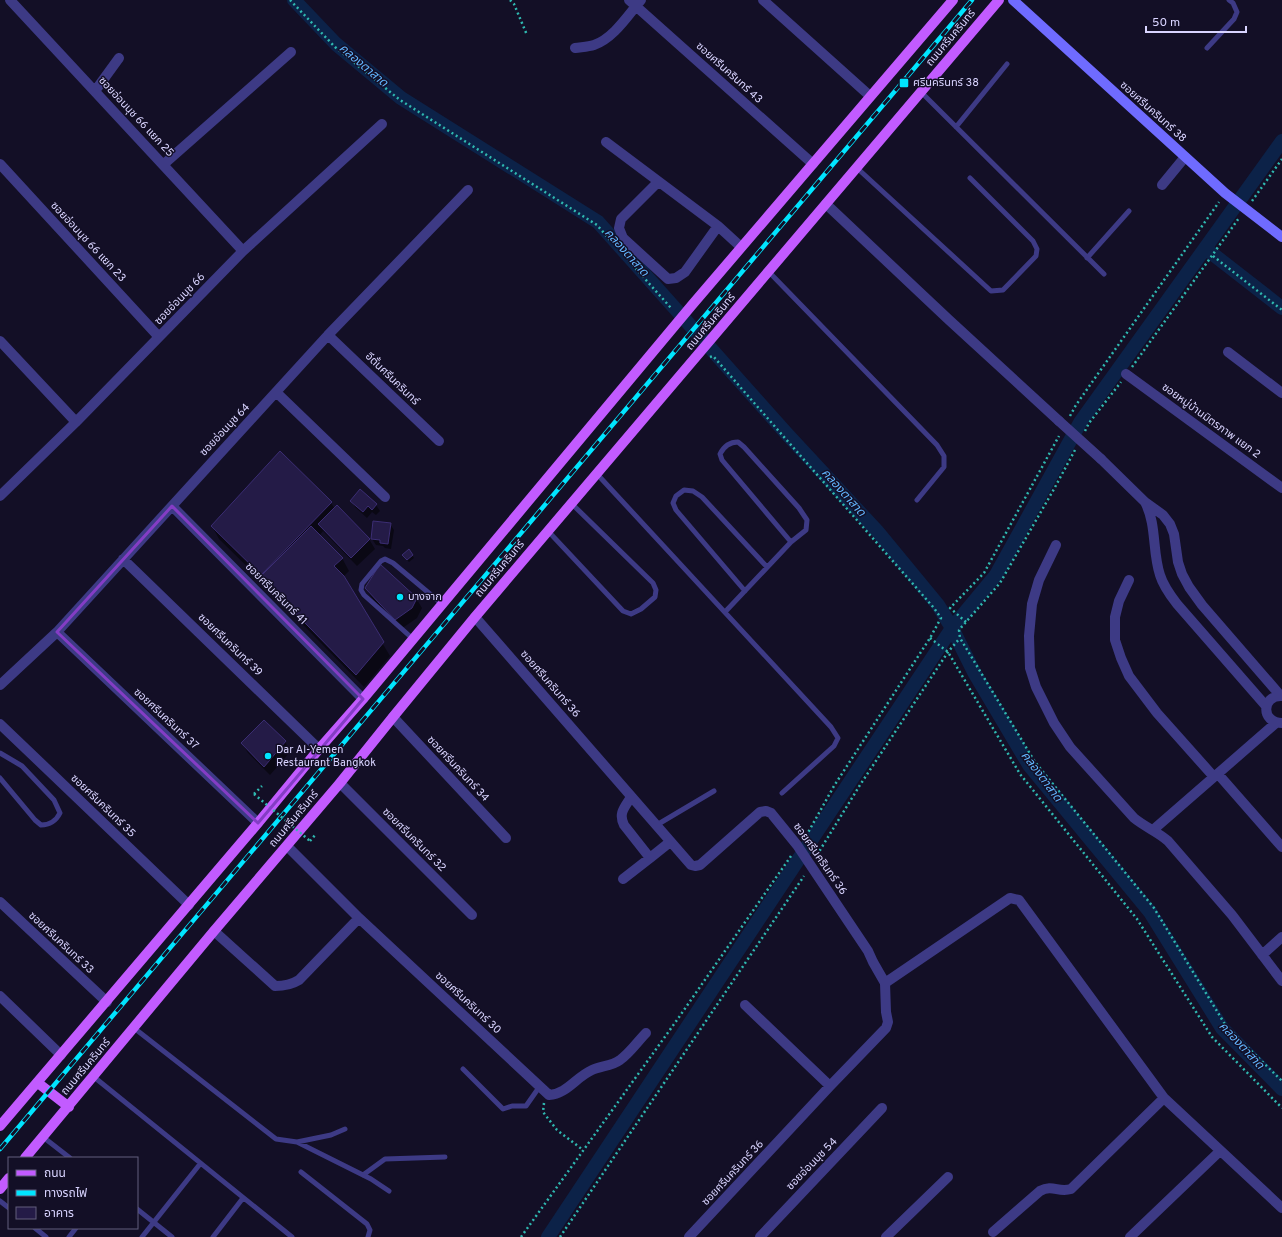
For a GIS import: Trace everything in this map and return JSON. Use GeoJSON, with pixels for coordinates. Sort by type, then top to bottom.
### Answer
{"type":"FeatureCollection","features":[{"type":"Feature","properties":{"kind":"main road","name":"ถนนศรีนครินทร์"},"geometry":{"type":"LineString","coordinates":[[0,1126],[62,1055],[319,749],[363,699],[741,247],[953,0]]}},
{"type":"Feature","properties":{"kind":"main road","name":"ถนนศรีนครินทร์"},"geometry":{"type":"LineString","coordinates":[[26,1157],[214,931],[340,783],[392,717],[475,617],[999,0]]}},
{"type":"Feature","properties":{"kind":"main road"},"geometry":{"type":"LineString","coordinates":[[38,1083],[69,1107]]}},
{"type":"Feature","properties":{"kind":"main road"},"geometry":{"type":"LineString","coordinates":[[0,1189],[8,1179]]}},
{"type":"Feature","properties":{"kind":"street","name":"ซอยอ่อนนุช 66 แยก 25"},"geometry":{"type":"LineString","coordinates":[[10,0],[164,164],[243,251]]}},
{"type":"Feature","properties":{"kind":"street"},"geometry":{"type":"LineString","coordinates":[[763,0],[870,96]]}},
{"type":"Feature","properties":{"kind":"street","name":"ซอยศรีนครินทร์ 38"},"geometry":{"type":"LineString","coordinates":[[1012,0],[1225,193],[1282,237]]}},
{"type":"Feature","properties":{"kind":"street"},"geometry":{"type":"LineString","coordinates":[[575,48],[592,46],[610,35],[635,2]]}},
{"type":"Feature","properties":{"kind":"street","name":"ซอยศรีนครินทร์ 43"},"geometry":{"type":"LineString","coordinates":[[635,2],[812,164]]}},
{"type":"Feature","properties":{"kind":"street"},"geometry":{"type":"LineString","coordinates":[[164,164],[291,52]]}},
{"type":"Feature","properties":{"kind":"street"},"geometry":{"type":"LineString","coordinates":[[95,91],[119,58]]}},
{"type":"Feature","properties":{"kind":"street","name":"ซอยอ่อนนุช 66"},"geometry":{"type":"LineString","coordinates":[[0,496],[76,422],[243,251],[382,124]]}},
{"type":"Feature","properties":{"kind":"street"},"geometry":{"type":"LineString","coordinates":[[606,142],[718,226],[741,247]]}},
{"type":"Feature","properties":{"kind":"street"},"geometry":{"type":"LineString","coordinates":[[1162,185],[1185,157]]}},
{"type":"Feature","properties":{"kind":"street","name":"ซอยอ่อนนุช 66 แยก 23"},"geometry":{"type":"LineString","coordinates":[[0,164],[159,337]]}},
{"type":"Feature","properties":{"kind":"street"},"geometry":{"type":"LineString","coordinates":[[658,182],[621,219],[619,228],[623,238],[668,279],[676,278],[685,272],[718,226]]}},
{"type":"Feature","properties":{"kind":"street","name":"ซอยอ่อนนุช 64"},"geometry":{"type":"LineString","coordinates":[[0,685],[57,632],[328,335],[468,190]]}},
{"type":"Feature","properties":{"kind":"street"},"geometry":{"type":"LineString","coordinates":[[826,204],[948,319],[1064,420],[1101,459],[1146,502],[1163,515],[1170,524],[1174,534],[1178,562],[1189,587],[1202,605],[1281,695],[1269,700],[1266,706]]}},
{"type":"Feature","properties":{"kind":"street","name":"อีตั้นศรีนครินทร์"},"geometry":{"type":"LineString","coordinates":[[328,335],[440,441]]}},
{"type":"Feature","properties":{"kind":"street"},"geometry":{"type":"LineString","coordinates":[[0,341],[76,422]]}},
{"type":"Feature","properties":{"kind":"street"},"geometry":{"type":"LineString","coordinates":[[1228,352],[1282,393]]}},
{"type":"Feature","properties":{"kind":"street","name":"ซอยหมู่บ้านมิตรภาพ แยก 2"},"geometry":{"type":"LineString","coordinates":[[1126,374],[1282,488]]}},
{"type":"Feature","properties":{"kind":"street"},"geometry":{"type":"LineString","coordinates":[[276,392],[385,497]]}},
{"type":"Feature","properties":{"kind":"street"},"geometry":{"type":"LineString","coordinates":[[1146,502],[1152,522],[1160,575],[1168,592],[1266,706],[1268,716],[1279,723],[1153,830]]}},
{"type":"Feature","properties":{"kind":"street","name":"ซอยศรีนครินทร์ 41"},"geometry":{"type":"LineString","coordinates":[[172,506],[363,699]]}},
{"type":"Feature","properties":{"kind":"street"},"geometry":{"type":"LineString","coordinates":[[1056,545],[1039,580],[1032,604],[1029,636],[1030,668],[1036,687],[1054,723],[1070,747],[1134,818],[1146,827],[1161,834],[1168,841],[1232,915],[1262,954],[1269,966],[1282,981]]}},
{"type":"Feature","properties":{"kind":"street","name":"ซอยศรีนครินทร์ 39"},"geometry":{"type":"LineString","coordinates":[[123,559],[319,749]]}},
{"type":"Feature","properties":{"kind":"street"},"geometry":{"type":"LineString","coordinates":[[1129,580],[1119,601],[1115,617],[1115,640],[1120,658],[1129,676],[1157,713],[1282,847]]}},
{"type":"Feature","properties":{"kind":"street","name":"ซอยศรีนครินทร์ 36"},"geometry":{"type":"LineString","coordinates":[[475,617],[690,865],[700,865],[760,812],[766,811],[771,813],[797,845],[868,951],[885,982],[886,1012],[888,1022],[886,1028],[689,1237]]}},
{"type":"Feature","properties":{"kind":"street","name":"ซอยศรีนครินทร์ 37"},"geometry":{"type":"LineString","coordinates":[[57,632],[258,823]]}},
{"type":"Feature","properties":{"kind":"street","name":"ซอยศรีนครินทร์ 34"},"geometry":{"type":"LineString","coordinates":[[392,717],[506,838]]}},
{"type":"Feature","properties":{"kind":"street","name":"ซอยศรีนครินทร์ 35"},"geometry":{"type":"LineString","coordinates":[[0,724],[189,905]]}},
{"type":"Feature","properties":{"kind":"street","name":"ซอยศรีนครินทร์ 32"},"geometry":{"type":"LineString","coordinates":[[340,783],[472,914]]}},
{"type":"Feature","properties":{"kind":"street"},"geometry":{"type":"LineString","coordinates":[[631,797],[621,812],[621,819],[650,858]]}},
{"type":"Feature","properties":{"kind":"street"},"geometry":{"type":"LineString","coordinates":[[623,879],[670,842]]}},
{"type":"Feature","properties":{"kind":"street","name":"ซอยศรีนครินทร์ 30"},"geometry":{"type":"LineString","coordinates":[[287,846],[359,918],[549,1094]]}},
{"type":"Feature","properties":{"kind":"street"},"geometry":{"type":"LineString","coordinates":[[885,982],[1010,898],[1019,900],[1164,1098],[1282,1208]]}},
{"type":"Feature","properties":{"kind":"street","name":"ซอยศรีนครินทร์ 33"},"geometry":{"type":"LineString","coordinates":[[0,902],[107,1002]]}},
{"type":"Feature","properties":{"kind":"street"},"geometry":{"type":"LineString","coordinates":[[214,931],[275,986],[282,986],[299,980],[359,918]]}},
{"type":"Feature","properties":{"kind":"street"},"geometry":{"type":"LineString","coordinates":[[1262,954],[1282,937]]}},
{"type":"Feature","properties":{"kind":"street"},"geometry":{"type":"LineString","coordinates":[[0,996],[62,1055]]}},
{"type":"Feature","properties":{"kind":"street"},"geometry":{"type":"LineString","coordinates":[[745,1005],[830,1086]]}},
{"type":"Feature","properties":{"kind":"street"},"geometry":{"type":"LineString","coordinates":[[549,1094],[556,1094],[565,1089],[591,1070],[614,1063],[621,1059],[646,1033]]}},
{"type":"Feature","properties":{"kind":"street"},"geometry":{"type":"LineString","coordinates":[[993,1232],[1045,1188],[1065,1191],[1071,1189],[1164,1098]]}},
{"type":"Feature","properties":{"kind":"street","name":"ซอยอ่อนนุช 54"},"geometry":{"type":"LineString","coordinates":[[760,1237],[882,1108]]}},
{"type":"Feature","properties":{"kind":"street"},"geometry":{"type":"LineString","coordinates":[[1130,1237],[1220,1150]]}},
{"type":"Feature","properties":{"kind":"street"},"geometry":{"type":"LineString","coordinates":[[886,1237],[948,1177]]}},
{"type":"Feature","properties":{"kind":"lane"},"geometry":{"type":"LineString","coordinates":[[1207,48],[1234,19],[1237,12],[1233,3],[1229,0]]}},
{"type":"Feature","properties":{"kind":"lane"},"geometry":{"type":"LineString","coordinates":[[956,127],[1007,64]]}},
{"type":"Feature","properties":{"kind":"lane"},"geometry":{"type":"LineString","coordinates":[[921,92],[1104,274]]}},
{"type":"Feature","properties":{"kind":"lane"},"geometry":{"type":"LineString","coordinates":[[857,168],[991,292],[1003,290],[1036,256],[1037,249],[1033,241],[970,178]]}},
{"type":"Feature","properties":{"kind":"lane"},"geometry":{"type":"LineString","coordinates":[[1087,258],[1129,210]]}},
{"type":"Feature","properties":{"kind":"lane"},"geometry":{"type":"LineString","coordinates":[[769,272],[937,445],[944,456],[944,468],[917,500]]}},
{"type":"Feature","properties":{"kind":"lane"},"geometry":{"type":"LineString","coordinates":[[725,612],[791,542],[806,530],[807,520],[799,508],[744,447],[738,442],[732,442],[723,449],[720,454],[722,460],[791,542]]}},
{"type":"Feature","properties":{"kind":"lane"},"geometry":{"type":"LineString","coordinates":[[597,474],[830,727],[838,738],[834,746],[782,793]]}},
{"type":"Feature","properties":{"kind":"lane"},"geometry":{"type":"LineString","coordinates":[[745,591],[676,510],[673,503],[676,496],[684,490],[693,491],[702,497],[767,567]]}},
{"type":"Feature","properties":{"kind":"lane"},"geometry":{"type":"LineString","coordinates":[[548,531],[623,611],[631,614],[642,609],[655,597],[656,590],[653,583],[572,504]]}},
{"type":"Feature","properties":{"kind":"lane"},"geometry":{"type":"LineString","coordinates":[[413,639],[364,595],[361,590],[362,584],[381,561],[385,559],[394,563],[442,604]]}},
{"type":"Feature","properties":{"kind":"lane"},"geometry":{"type":"LineString","coordinates":[[0,753],[22,766],[54,800],[60,813],[58,819],[50,824],[41,825],[35,820],[0,778]]}},
{"type":"Feature","properties":{"kind":"lane"},"geometry":{"type":"LineString","coordinates":[[656,826],[714,791]]}},
{"type":"Feature","properties":{"kind":"lane"},"geometry":{"type":"LineString","coordinates":[[134,1028],[276,1139],[297,1142],[363,1175],[389,1191]]}},
{"type":"Feature","properties":{"kind":"lane"},"geometry":{"type":"LineString","coordinates":[[463,1069],[503,1109],[512,1106],[526,1106],[540,1086]]}},
{"type":"Feature","properties":{"kind":"lane"},"geometry":{"type":"LineString","coordinates":[[94,1077],[292,1237]]}},
{"type":"Feature","properties":{"kind":"lane"},"geometry":{"type":"LineString","coordinates":[[297,1142],[331,1135],[345,1129]]}},
{"type":"Feature","properties":{"kind":"lane"},"geometry":{"type":"LineString","coordinates":[[43,1137],[69,1157]]}},
{"type":"Feature","properties":{"kind":"lane"},"geometry":{"type":"LineString","coordinates":[[363,1175],[385,1159],[445,1157]]}},
{"type":"Feature","properties":{"kind":"lane"},"geometry":{"type":"LineString","coordinates":[[142,1237],[200,1164]]}},
{"type":"Feature","properties":{"kind":"lane"},"geometry":{"type":"LineString","coordinates":[[301,1172],[367,1224],[370,1230],[368,1237]]}},
{"type":"Feature","properties":{"kind":"lane"},"geometry":{"type":"LineString","coordinates":[[213,1237],[243,1198]]}},
{"type":"Feature","properties":{"kind":"lane"},"geometry":{"type":"LineString","coordinates":[[0,1200],[8,1207]]}},
{"type":"Feature","properties":{"kind":"lane"},"geometry":{"type":"LineString","coordinates":[[138,1210],[172,1237]]}},
{"type":"Feature","properties":{"kind":"lane"},"geometry":{"type":"LineString","coordinates":[[36,1229],[46,1237]]}},
{"type":"Feature","properties":{"kind":"lane"},"geometry":{"type":"LineString","coordinates":[[69,1237],[75,1229]]}},
{"type":"Feature","properties":{"kind":"lane"},"geometry":{"type":"LineString","coordinates":[[281,1237],[285,1232]]}},
{"type":"Feature","properties":{"kind":"path"},"geometry":{"type":"LineString","coordinates":[[290,0],[335,47],[400,100],[597,225],[612,242]]}},
{"type":"Feature","properties":{"kind":"path"},"geometry":{"type":"LineString","coordinates":[[510,0],[514,4],[527,35]]}},
{"type":"Feature","properties":{"kind":"path"},"geometry":{"type":"LineString","coordinates":[[1082,436],[1089,423],[1213,256],[1282,159]]}},
{"type":"Feature","properties":{"kind":"path"},"geometry":{"type":"LineString","coordinates":[[1064,420],[1225,193]]}},
{"type":"Feature","properties":{"kind":"path"},"geometry":{"type":"LineString","coordinates":[[1213,256],[1282,310]]}},
{"type":"Feature","properties":{"kind":"path"},"geometry":{"type":"LineString","coordinates":[[628,259],[671,308]]}},
{"type":"Feature","properties":{"kind":"path"},"geometry":{"type":"LineString","coordinates":[[521,1237],[677,1020],[797,845],[807,836],[834,786],[930,638],[941,618],[934,608],[713,356],[692,362]]}},
{"type":"Feature","properties":{"kind":"path"},"geometry":{"type":"LineString","coordinates":[[966,622],[950,608],[984,573],[1060,433]]}},
{"type":"Feature","properties":{"kind":"path"},"geometry":{"type":"LineString","coordinates":[[1075,449],[1000,582],[959,630],[960,638],[1035,762],[1154,908],[1226,1026],[1282,1081]]}},
{"type":"Feature","properties":{"kind":"path"},"geometry":{"type":"LineString","coordinates":[[930,638],[948,652],[1020,774],[1137,919],[1212,1037],[1282,1108]]}},
{"type":"Feature","properties":{"kind":"path"},"geometry":{"type":"LineString","coordinates":[[560,1237],[811,866],[820,848],[860,785],[948,652],[960,638]]}},
{"type":"Feature","properties":{"kind":"path"},"geometry":{"type":"LineString","coordinates":[[262,786],[254,794],[310,841],[316,834]]}},
{"type":"Feature","properties":{"kind":"path"},"geometry":{"type":"LineString","coordinates":[[549,1094],[543,1104],[543,1112],[557,1130],[583,1150]]}},
{"type":"Feature","properties":{"kind":"highlighted area"},"geometry":{"type":"Polygon","coordinates":[[[172,506],[363,699],[258,823],[57,632],[172,506]]]}},
{"type":"Feature","properties":{"kind":"building"},"geometry":{"type":"Polygon","coordinates":[[[280,451],[332,502],[261,575],[211,526],[280,451]]]}},
{"type":"Feature","properties":{"kind":"building"},"geometry":{"type":"Polygon","coordinates":[[[360,489],[377,504],[372,510],[368,506],[363,512],[350,501],[360,489]]]}},
{"type":"Feature","properties":{"kind":"building"},"geometry":{"type":"Polygon","coordinates":[[[337,505],[370,539],[351,558],[318,524],[337,505]]]}},
{"type":"Feature","properties":{"kind":"building"},"geometry":{"type":"Polygon","coordinates":[[[373,521],[391,523],[388,544],[380,543],[380,540],[371,539],[373,521]]]}},
{"type":"Feature","properties":{"kind":"building"},"geometry":{"type":"Polygon","coordinates":[[[311,526],[343,558],[334,566],[344,576],[384,642],[356,675],[260,577],[311,526]]]}},
{"type":"Feature","properties":{"kind":"building"},"geometry":{"type":"Polygon","coordinates":[[[409,549],[413,555],[407,560],[402,555],[409,549]]]}},
{"type":"Feature","properties":{"kind":"building"},"geometry":{"type":"Polygon","coordinates":[[[380,564],[417,598],[412,608],[395,620],[365,588],[380,564]]]}},
{"type":"Feature","properties":{"kind":"building"},"geometry":{"type":"Polygon","coordinates":[[[264,720],[286,741],[264,767],[241,743],[264,720]]]}},
{"type":"Feature","properties":{"kind":"waterway","name":"คลองตาสาด"},"geometry":{"type":"LineString","coordinates":[[294,0],[336,44],[401,98],[598,222],[786,433],[877,531],[938,605],[952,628],[975,674],[1029,765],[1150,912],[1222,1028],[1282,1089]]}},
{"type":"Feature","properties":{"kind":"waterway"},"geometry":{"type":"LineString","coordinates":[[548,1237],[952,628],[996,575],[1081,421],[1282,141]]}},
{"type":"Feature","properties":{"kind":"waterway"},"geometry":{"type":"LineString","coordinates":[[1205,248],[1282,308]]}},
{"type":"Feature","properties":{"kind":"railway"},"geometry":{"type":"LineString","coordinates":[[0,1149],[972,0]]}},
{"type":"Feature","properties":{"kind":"place","name":"ศรีนครินทร์ 38"},"geometry":{"type":"Point","coordinates":[904,83]}},
{"type":"Feature","properties":{"kind":"place","name":"บางจาก"},"geometry":{"type":"Point","coordinates":[400,597]}},
{"type":"Feature","properties":{"kind":"place","name":"Dar Al-Yemen Restaurant Bangkok"},"geometry":{"type":"Point","coordinates":[268,756]}}]}
